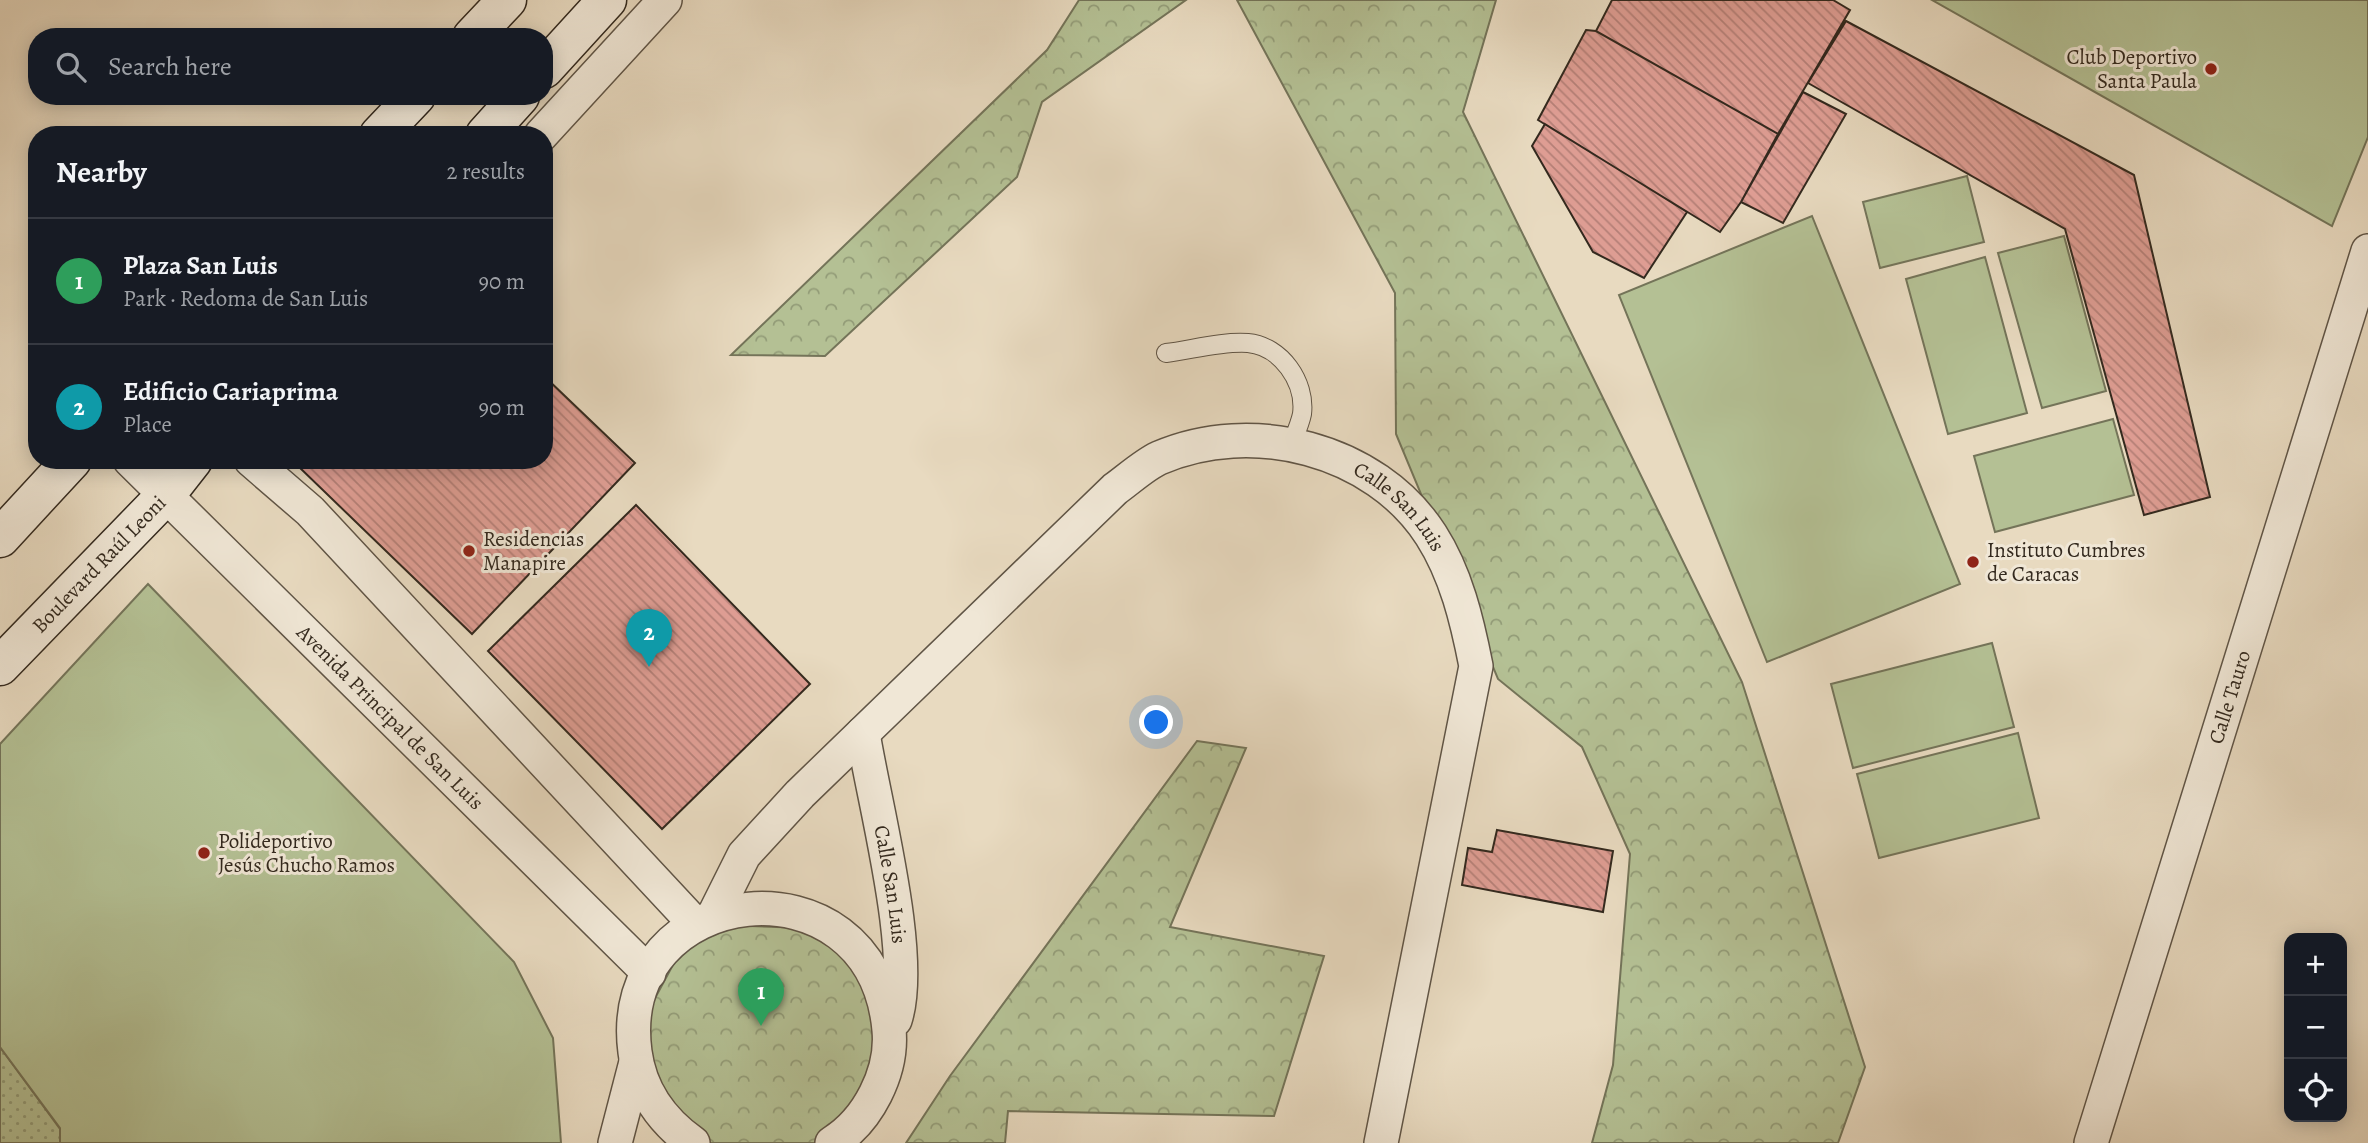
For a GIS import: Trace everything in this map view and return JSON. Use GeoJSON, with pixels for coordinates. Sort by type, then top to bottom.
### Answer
{"type":"FeatureCollection","features":[{"type":"Feature","properties":{"kind":"main road"},"geometry":{"type":"LineString","coordinates":[[481,28],[507,0]]}},
{"type":"Feature","properties":{"kind":"main road"},"geometry":{"type":"LineString","coordinates":[[553,59],[607,0]]}},
{"type":"Feature","properties":{"kind":"main road"},"geometry":{"type":"LineString","coordinates":[[388,126],[407,105]]}},
{"type":"Feature","properties":{"kind":"main road"},"geometry":{"type":"LineString","coordinates":[[493,126],[512,105]]}},
{"type":"Feature","properties":{"kind":"main road"},"geometry":{"type":"LineString","coordinates":[[0,538],[64,469]]}},
{"type":"Feature","properties":{"kind":"main road","name":"Boulevard Raúl Leoni"},"geometry":{"type":"LineString","coordinates":[[0,666],[164,497],[186,469]]}},
{"type":"Feature","properties":{"kind":"street"},"geometry":{"type":"LineString","coordinates":[[549,126],[665,0]]}},
{"type":"Feature","properties":{"kind":"street","name":"Calle Tauro"},"geometry":{"type":"LineString","coordinates":[[2091,1143],[2368,251]]}},
{"type":"Feature","properties":{"kind":"street","name":"Calle San Luis"},"geometry":{"type":"LineString","coordinates":[[704,920],[744,855],[863,733],[1115,489],[1158,458],[1237,439],[1291,445],[1339,460],[1378,480],[1409,507],[1430,534],[1452,576],[1467,619],[1476,666],[1381,1143]]}},
{"type":"Feature","properties":{"kind":"street","name":"Avenida Principal de San Luis"},"geometry":{"type":"LineString","coordinates":[[138,469],[649,973]]}},
{"type":"Feature","properties":{"kind":"street"},"geometry":{"type":"LineString","coordinates":[[261,469],[310,512],[704,920]]}},
{"type":"Feature","properties":{"kind":"street","name":"Calle San Luis"},"geometry":{"type":"LineString","coordinates":[[834,1142],[858,1120],[875,1095],[886,1066],[890,1036],[898,1009],[900,972],[893,891],[863,733]]}},
{"type":"Feature","properties":{"kind":"street"},"geometry":{"type":"LineString","coordinates":[[693,1143],[660,1113],[645,1088],[636,1062],[634,1016],[649,973],[677,937],[704,920],[763,906],[811,916],[834,929],[853,945],[869,964],[887,1011],[890,1036]]}},
{"type":"Feature","properties":{"kind":"street"},"geometry":{"type":"LineString","coordinates":[[615,1143],[636,1062]]}},
{"type":"Feature","properties":{"kind":"lane"},"geometry":{"type":"LineString","coordinates":[[1166,353],[1247,343],[1265,347],[1283,360],[1294,374],[1302,395],[1302,415],[1291,445]]}},
{"type":"Feature","properties":{"kind":"green space"},"geometry":{"type":"Polygon","coordinates":[[[1079,0],[1186,0],[1042,102],[1017,177],[825,356],[731,355],[1047,50],[1079,0]]]}},
{"type":"Feature","properties":{"kind":"green space"},"geometry":{"type":"Polygon","coordinates":[[[1237,0],[1496,0],[1463,112],[1742,682],[1865,1067],[1838,1143],[1592,1143],[1613,1065],[1630,854],[1582,747],[1498,679],[1396,434],[1395,293],[1237,0]]]}},
{"type":"Feature","properties":{"kind":"green space","name":"Club Deportivo Santa Paula"},"geometry":{"type":"Polygon","coordinates":[[[1932,0],[2368,0],[2368,137],[2332,226],[1932,0]]]}},
{"type":"Feature","properties":{"kind":"green space"},"geometry":{"type":"Polygon","coordinates":[[[1967,176],[1984,242],[1880,268],[1863,202],[1967,176]]]}},
{"type":"Feature","properties":{"kind":"green space"},"geometry":{"type":"Polygon","coordinates":[[[1812,216],[1960,584],[1767,662],[1619,295],[1812,216]]]}},
{"type":"Feature","properties":{"kind":"green space"},"geometry":{"type":"Polygon","coordinates":[[[2064,236],[2106,391],[2042,408],[1998,253],[2064,236]]]}},
{"type":"Feature","properties":{"kind":"green space"},"geometry":{"type":"Polygon","coordinates":[[[1985,257],[2027,413],[1948,434],[1906,279],[1985,257]]]}},
{"type":"Feature","properties":{"kind":"green space"},"geometry":{"type":"Polygon","coordinates":[[[2113,419],[2134,495],[1995,532],[1974,456],[2113,419]]]}},
{"type":"Feature","properties":{"kind":"green space","name":"Polideportivo Jesús Chucho Ramos"},"geometry":{"type":"Polygon","coordinates":[[[148,584],[514,962],[553,1038],[561,1143],[60,1143],[60,1128],[0,1047],[0,744],[148,584]]]}},
{"type":"Feature","properties":{"kind":"green space"},"geometry":{"type":"Polygon","coordinates":[[[1992,643],[2014,727],[1853,768],[1831,684],[1992,643]]]}},
{"type":"Feature","properties":{"kind":"green space"},"geometry":{"type":"Polygon","coordinates":[[[2018,733],[2039,818],[1879,858],[1857,774],[2018,733]]]}},
{"type":"Feature","properties":{"kind":"green space"},"geometry":{"type":"Polygon","coordinates":[[[1197,741],[1246,748],[1170,927],[1324,956],[1274,1116],[1008,1111],[1005,1143],[906,1143],[950,1076],[1197,741]]]}},
{"type":"Feature","properties":{"kind":"green space"},"geometry":{"type":"Polygon","coordinates":[[[695,924],[833,929],[890,1036],[832,1143],[693,1143],[633,1039],[695,924]]]}},
{"type":"Feature","properties":{"kind":"green space"},"geometry":{"type":"Polygon","coordinates":[[[0,1047],[60,1129],[60,1143],[0,1143],[0,1047]]]}},
{"type":"Feature","properties":{"kind":"building"},"geometry":{"type":"Polygon","coordinates":[[[1612,0],[1833,0],[1850,10],[1778,134],[1596,31],[1612,0]]]}},
{"type":"Feature","properties":{"kind":"building"},"geometry":{"type":"Polygon","coordinates":[[[1846,21],[2134,175],[2210,497],[2144,515],[2065,229],[1808,83],[1846,21]]]}},
{"type":"Feature","properties":{"kind":"building"},"geometry":{"type":"Polygon","coordinates":[[[1586,30],[1596,31],[1778,134],[1741,202],[1720,232],[1538,120],[1586,30]]]}},
{"type":"Feature","properties":{"kind":"building"},"geometry":{"type":"Polygon","coordinates":[[[1803,92],[1846,114],[1783,223],[1741,202],[1803,92]]]}},
{"type":"Feature","properties":{"kind":"building"},"geometry":{"type":"Polygon","coordinates":[[[1545,124],[1687,212],[1644,278],[1593,252],[1532,146],[1545,124]]]}},
{"type":"Feature","properties":{"kind":"building","name":"Residencias Manapire"},"geometry":{"type":"Polygon","coordinates":[[[553,385],[635,463],[472,634],[301,469],[553,469],[553,385]]]}},
{"type":"Feature","properties":{"kind":"building"},"geometry":{"type":"Polygon","coordinates":[[[636,505],[810,684],[662,829],[488,651],[636,505]]]}},
{"type":"Feature","properties":{"kind":"building"},"geometry":{"type":"Polygon","coordinates":[[[1497,830],[1613,851],[1603,912],[1462,885],[1468,848],[1492,852],[1497,830]]]}},
{"type":"Feature","properties":{"kind":"place","name":"Club Deportivo Santa Paula"},"geometry":{"type":"Point","coordinates":[2211,69]}},
{"type":"Feature","properties":{"kind":"place","name":"Residencias Manapire"},"geometry":{"type":"Point","coordinates":[469,551]}},
{"type":"Feature","properties":{"kind":"place","name":"Instituto Cumbres de Caracas"},"geometry":{"type":"Point","coordinates":[1973,562]}},
{"type":"Feature","properties":{"kind":"place","name":"Edificio Cariaprima"},"geometry":{"type":"Point","coordinates":[649,667]}},
{"type":"Feature","properties":{"kind":"place","name":"Polideportivo Jesús Chucho Ramos"},"geometry":{"type":"Point","coordinates":[204,853]}},
{"type":"Feature","properties":{"kind":"place","name":"Plaza San Luis"},"geometry":{"type":"Point","coordinates":[761,1026]}}]}
